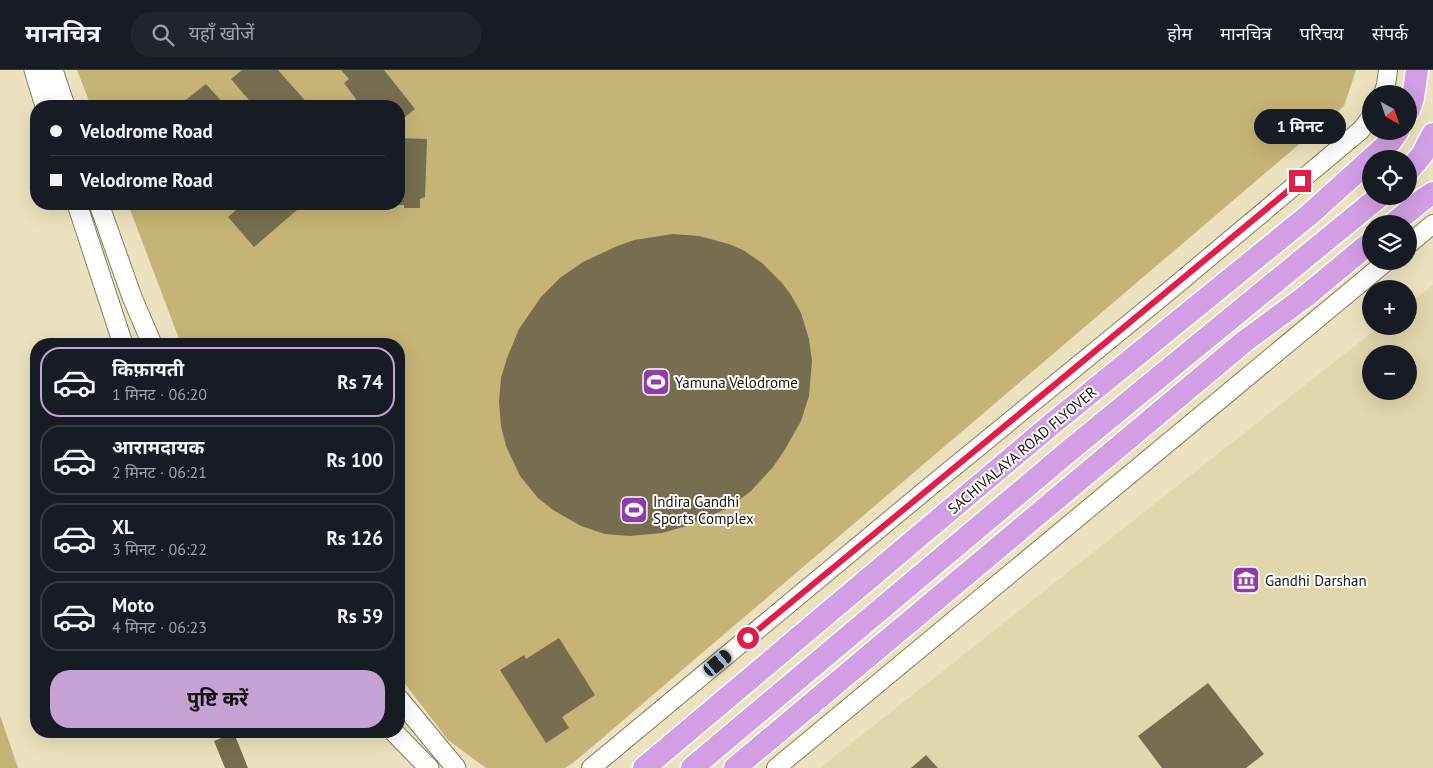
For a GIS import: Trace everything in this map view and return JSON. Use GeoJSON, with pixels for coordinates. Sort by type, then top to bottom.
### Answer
{"type":"FeatureCollection","features":[{"type":"Feature","properties":{"kind":"highway"},"geometry":{"type":"LineString","coordinates":[[1415,85],[1417,70]]}},
{"type":"Feature","properties":{"kind":"highway"},"geometry":{"type":"LineString","coordinates":[[1417,161],[1433,134]]}},
{"type":"Feature","properties":{"kind":"highway","name":"SACHIVALAYA ROAD FLYOVER"},"geometry":{"type":"LineString","coordinates":[[644,768],[1052,424],[1309,215],[1392,140]]}},
{"type":"Feature","properties":{"kind":"highway"},"geometry":{"type":"LineString","coordinates":[[1404,215],[1433,193]]}},
{"type":"Feature","properties":{"kind":"highway","name":"SACHIVALAYA ROAD FLYOVER"},"geometry":{"type":"LineString","coordinates":[[692,768],[1069,451],[1369,205]]}},
{"type":"Feature","properties":{"kind":"highway"},"geometry":{"type":"LineString","coordinates":[[735,768],[1245,341],[1306,296],[1362,249]]}},
{"type":"Feature","properties":{"kind":"main road"},"geometry":{"type":"LineString","coordinates":[[34,70],[44,100]]}},
{"type":"Feature","properties":{"kind":"main road"},"geometry":{"type":"LineString","coordinates":[[52,70],[63,100]]}},
{"type":"Feature","properties":{"kind":"main road"},"geometry":{"type":"LineString","coordinates":[[80,210],[122,338]]}},
{"type":"Feature","properties":{"kind":"main road"},"geometry":{"type":"LineString","coordinates":[[101,210],[132,297],[149,338]]}},
{"type":"Feature","properties":{"kind":"main road"},"geometry":{"type":"LineString","coordinates":[[405,706],[456,768]]}},
{"type":"Feature","properties":{"kind":"main road"},"geometry":{"type":"LineString","coordinates":[[400,738],[429,768]]}},
{"type":"Feature","properties":{"kind":"street"},"geometry":{"type":"LineString","coordinates":[[1386,85],[1388,70]]}},
{"type":"Feature","properties":{"kind":"street"},"geometry":{"type":"LineString","coordinates":[[597,766],[1362,129]]}},
{"type":"Feature","properties":{"kind":"street"},"geometry":{"type":"LineString","coordinates":[[1417,237],[1433,224]]}},
{"type":"Feature","properties":{"kind":"street"},"geometry":{"type":"LineString","coordinates":[[776,768],[1377,270]]}},
{"type":"Feature","properties":{"kind":"shaded area","name":"Indira Gandhi Sports Complex"},"geometry":{"type":"Polygon","coordinates":[[[77,70],[1356,70],[1344,106],[565,768],[486,768],[448,740],[405,684],[405,338],[179,338],[130,210],[405,210],[405,100],[89,100],[77,70]]]}},
{"type":"Feature","properties":{"kind":"shaded area","name":"Gandhi Darshan"},"geometry":{"type":"Polygon","coordinates":[[[1433,285],[1433,768],[820,768],[1369,335],[1417,335],[1417,298],[1433,285]]]}},
{"type":"Feature","properties":{"kind":"shaded area"},"geometry":{"type":"Polygon","coordinates":[[[0,715],[18,768],[0,768],[0,715]]]}},
{"type":"Feature","properties":{"kind":"building"},"geometry":{"type":"Polygon","coordinates":[[[242,70],[278,70],[305,100],[249,100],[231,79],[242,70]]]}},
{"type":"Feature","properties":{"kind":"building"},"geometry":{"type":"Polygon","coordinates":[[[341,70],[384,70],[415,109],[405,117],[405,100],[357,100],[344,83],[349,79],[341,70]]]}},
{"type":"Feature","properties":{"kind":"building"},"geometry":{"type":"Polygon","coordinates":[[[206,84],[221,100],[186,100],[206,84]]]}},
{"type":"Feature","properties":{"kind":"building"},"geometry":{"type":"Polygon","coordinates":[[[405,138],[427,139],[425,197],[420,199],[420,208],[405,208],[405,138]]]}},
{"type":"Feature","properties":{"kind":"building"},"geometry":{"type":"Polygon","coordinates":[[[236,210],[297,210],[254,247],[228,217],[236,210]]]}},
{"type":"Feature","properties":{"kind":"building","name":"Yamuna Velodrome"},"geometry":{"type":"Polygon","coordinates":[[[673,234],[699,236],[743,250],[762,263],[782,283],[801,313],[809,339],[812,361],[809,396],[801,421],[773,467],[751,491],[730,507],[690,525],[662,533],[630,536],[605,534],[581,526],[553,510],[538,498],[520,476],[506,446],[501,426],[499,402],[501,378],[519,329],[541,297],[560,278],[583,262],[615,247],[634,240],[673,234]]]}},
{"type":"Feature","properties":{"kind":"building"},"geometry":{"type":"Polygon","coordinates":[[[559,638],[595,695],[562,717],[569,728],[546,743],[500,670],[524,655],[526,659],[559,638]]]}},
{"type":"Feature","properties":{"kind":"building"},"geometry":{"type":"Polygon","coordinates":[[[1208,683],[1264,754],[1246,768],[1162,768],[1138,736],[1208,683]]]}},
{"type":"Feature","properties":{"kind":"building"},"geometry":{"type":"Polygon","coordinates":[[[222,738],[236,738],[248,768],[225,768],[214,741],[222,738]]]}},
{"type":"Feature","properties":{"kind":"building"},"geometry":{"type":"Polygon","coordinates":[[[926,755],[938,768],[911,768],[926,755]]]}},
{"type":"Feature","properties":{"kind":"place","name":"Yamuna Velodrome"},"geometry":{"type":"Point","coordinates":[656,382]}},
{"type":"Feature","properties":{"kind":"place","name":"Indira Gandhi Sports Complex"},"geometry":{"type":"Point","coordinates":[634,510]}},
{"type":"Feature","properties":{"kind":"place","name":"Gandhi Darshan"},"geometry":{"type":"Point","coordinates":[1246,580]}},
{"type":"Feature","properties":{"kind":"route"},"geometry":{"type":"LineString","coordinates":[[748,638],[1300,181]]}}]}
